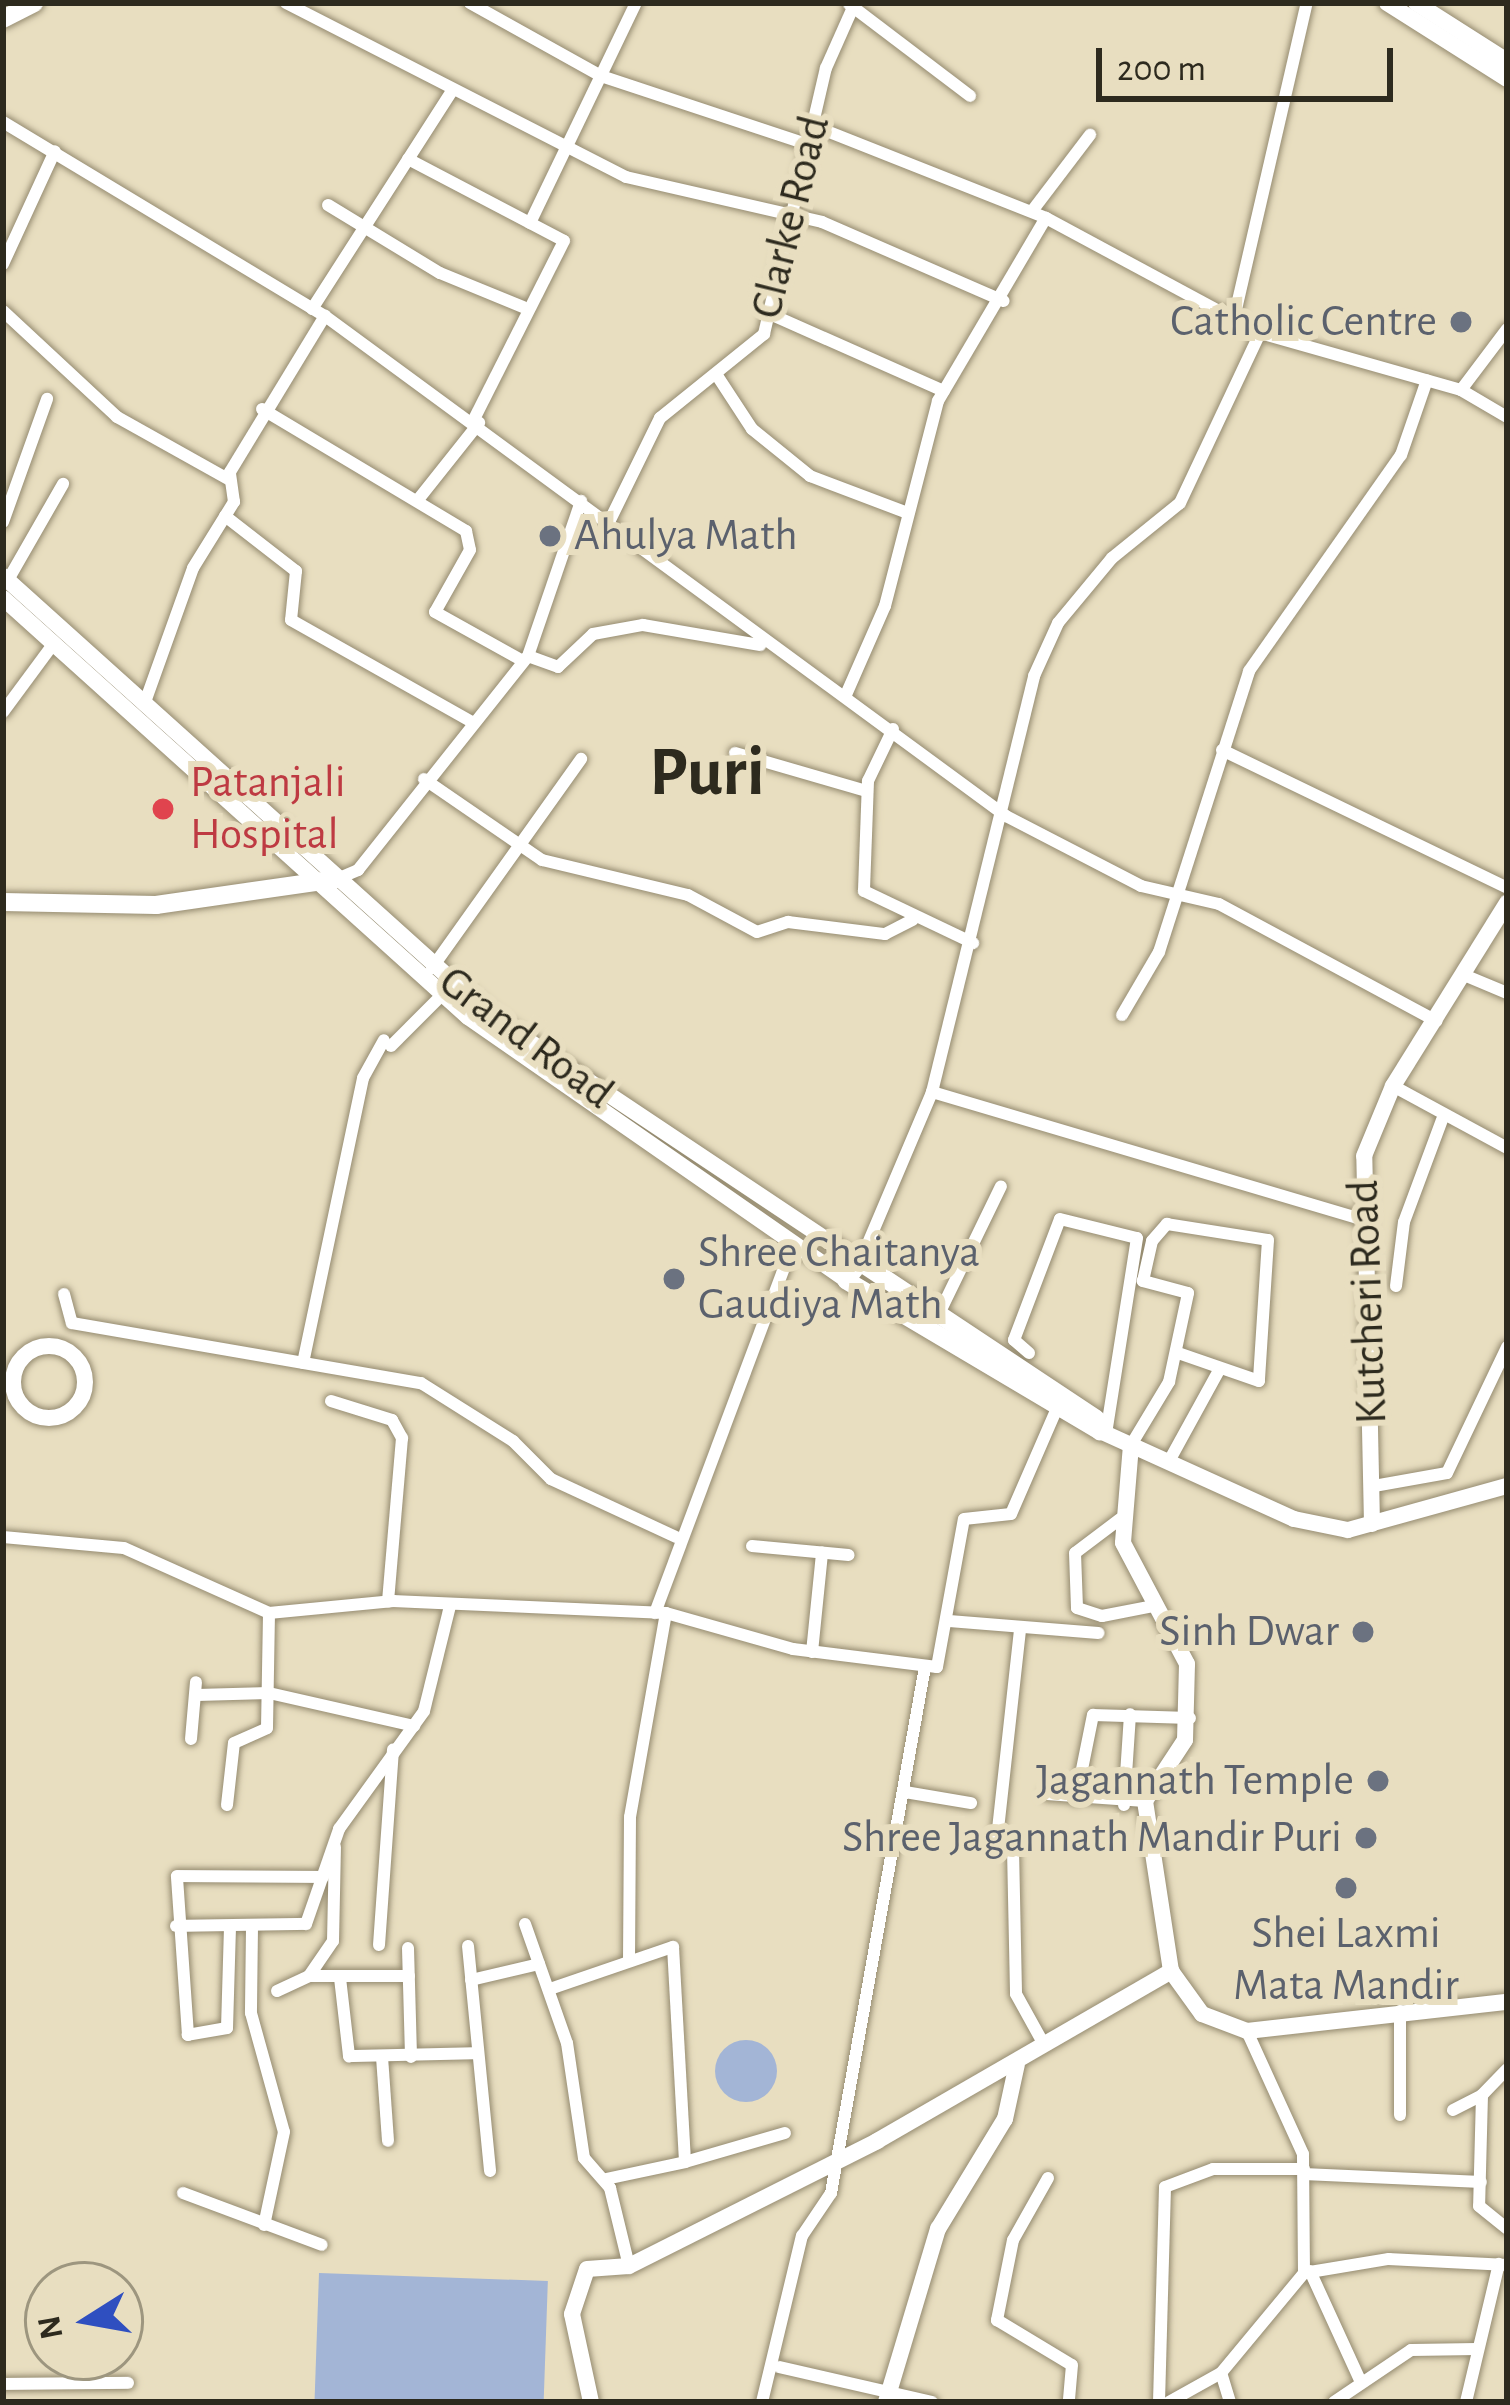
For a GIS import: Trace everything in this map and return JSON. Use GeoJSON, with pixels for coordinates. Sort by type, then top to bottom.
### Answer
{"type":"FeatureCollection","features":[{"type":"Feature","properties":{"kind":"main road"},"geometry":{"type":"LineString","coordinates":[[3,19],[34,3]]}},
{"type":"Feature","properties":{"kind":"main road"},"geometry":{"type":"LineString","coordinates":[[1388,3],[1507,79]]}},
{"type":"Feature","properties":{"kind":"main road"},"geometry":{"type":"LineString","coordinates":[[1420,4],[1507,61]]}},
{"type":"Feature","properties":{"kind":"main road","name":"Grand Road"},"geometry":{"type":"LineString","coordinates":[[5,585],[54,643],[442,995],[793,1244],[1055,1413],[1294,1520],[1372,1524],[1507,1486]]}},
{"type":"Feature","properties":{"kind":"main road","name":"Grand Road"},"geometry":{"type":"LineString","coordinates":[[5,585],[432,968],[578,1081],[860,1262],[1103,1432]]}},
{"type":"Feature","properties":{"kind":"main road"},"geometry":{"type":"LineString","coordinates":[[3,902],[157,905],[336,879]]}},
{"type":"Feature","properties":{"kind":"main road","name":"Kutcheri Road"},"geometry":{"type":"LineString","coordinates":[[1372,1524],[1364,1156],[1393,1086],[1438,1022],[1507,903]]}},
{"type":"Feature","properties":{"kind":"main road"},"geometry":{"type":"LineString","coordinates":[[846,1280],[860,1262]]}},
{"type":"Feature","properties":{"kind":"main road"},"geometry":{"type":"LineString","coordinates":[[3,1345],[28,1353]]}},
{"type":"Feature","properties":{"kind":"main road"},"geometry":{"type":"LineString","coordinates":[[46,1345],[72,1354],[81,1400],[39,1418],[14,1390],[9,1368],[28,1353],[46,1345]]}},
{"type":"Feature","properties":{"kind":"main road"},"geometry":{"type":"LineString","coordinates":[[1131,1445],[1120,1519],[1154,1606],[1187,1664],[1190,1718],[1145,1801],[1171,1971],[1202,2014],[1247,2031],[1507,2002]]}},
{"type":"Feature","properties":{"kind":"main road"},"geometry":{"type":"LineString","coordinates":[[591,2402],[572,2301],[587,2270],[629,2266],[1017,2064],[1042,2041],[1171,1971]]}},
{"type":"Feature","properties":{"kind":"main road"},"geometry":{"type":"LineString","coordinates":[[888,2397],[938,2229],[1005,2120],[1017,2064]]}},
{"type":"Feature","properties":{"kind":"street"},"geometry":{"type":"LineString","coordinates":[[286,3],[565,150],[663,190],[795,214],[1004,301]]}},
{"type":"Feature","properties":{"kind":"street"},"geometry":{"type":"LineString","coordinates":[[470,3],[601,76],[810,145]]}},
{"type":"Feature","properties":{"kind":"street"},"geometry":{"type":"LineString","coordinates":[[1234,318],[1306,3]]}},
{"type":"Feature","properties":{"kind":"street"},"geometry":{"type":"LineString","coordinates":[[530,223],[631,5]]}},
{"type":"Feature","properties":{"kind":"street"},"geometry":{"type":"LineString","coordinates":[[851,5],[970,96]]}},
{"type":"Feature","properties":{"kind":"street","name":"Clarke Road"},"geometry":{"type":"LineString","coordinates":[[610,520],[660,418],[750,354],[770,314],[814,126],[851,5]]}},
{"type":"Feature","properties":{"kind":"street"},"geometry":{"type":"LineString","coordinates":[[228,479],[368,222],[452,91]]}},
{"type":"Feature","properties":{"kind":"street"},"geometry":{"type":"LineString","coordinates":[[3,122],[318,312],[477,421],[610,520],[762,645],[893,729],[1006,816],[1141,886],[1175,891],[1438,1022]]}},
{"type":"Feature","properties":{"kind":"street"},"geometry":{"type":"LineString","coordinates":[[814,126],[1031,211],[1260,333],[1461,390],[1507,416]]}},
{"type":"Feature","properties":{"kind":"street"},"geometry":{"type":"LineString","coordinates":[[1031,211],[1090,135]]}},
{"type":"Feature","properties":{"kind":"street"},"geometry":{"type":"LineString","coordinates":[[3,264],[56,152]]}},
{"type":"Feature","properties":{"kind":"street"},"geometry":{"type":"LineString","coordinates":[[408,159],[562,235],[564,248],[477,421],[417,501]]}},
{"type":"Feature","properties":{"kind":"street"},"geometry":{"type":"LineString","coordinates":[[328,205],[368,222],[440,273],[524,307]]}},
{"type":"Feature","properties":{"kind":"street"},"geometry":{"type":"LineString","coordinates":[[844,697],[885,606],[905,512],[944,392],[1004,301],[1046,218]]}},
{"type":"Feature","properties":{"kind":"street"},"geometry":{"type":"LineString","coordinates":[[3,311],[117,417],[228,479],[235,496],[193,568],[144,705]]}},
{"type":"Feature","properties":{"kind":"street"},"geometry":{"type":"LineString","coordinates":[[770,314],[944,392]]}},
{"type":"Feature","properties":{"kind":"street"},"geometry":{"type":"LineString","coordinates":[[1461,390],[1507,329]]}},
{"type":"Feature","properties":{"kind":"street"},"geometry":{"type":"LineString","coordinates":[[860,1262],[932,1092],[1006,816],[1021,718],[1058,623],[1180,503],[1260,333]]}},
{"type":"Feature","properties":{"kind":"street"},"geometry":{"type":"LineString","coordinates":[[718,377],[752,429],[810,476],[905,512]]}},
{"type":"Feature","properties":{"kind":"street"},"geometry":{"type":"LineString","coordinates":[[1122,1015],[1159,952],[1249,671],[1401,455],[1427,380]]}},
{"type":"Feature","properties":{"kind":"street"},"geometry":{"type":"LineString","coordinates":[[3,522],[47,399]]}},
{"type":"Feature","properties":{"kind":"street"},"geometry":{"type":"LineString","coordinates":[[262,410],[417,501],[470,543],[435,611],[526,658],[558,667],[593,634],[643,625],[762,645]]}},
{"type":"Feature","properties":{"kind":"street"},"geometry":{"type":"LineString","coordinates":[[5,585],[63,484]]}},
{"type":"Feature","properties":{"kind":"street"},"geometry":{"type":"LineString","coordinates":[[336,879],[358,870],[424,779],[526,658],[581,501]]}},
{"type":"Feature","properties":{"kind":"street"},"geometry":{"type":"LineString","coordinates":[[225,516],[296,571],[291,620],[472,722]]}},
{"type":"Feature","properties":{"kind":"street"},"geometry":{"type":"LineString","coordinates":[[3,712],[54,643]]}},
{"type":"Feature","properties":{"kind":"street"},"geometry":{"type":"LineString","coordinates":[[893,729],[867,791],[865,891],[913,920],[973,943]]}},
{"type":"Feature","properties":{"kind":"street"},"geometry":{"type":"LineString","coordinates":[[1222,750],[1507,888]]}},
{"type":"Feature","properties":{"kind":"street"},"geometry":{"type":"LineString","coordinates":[[735,753],[867,791]]}},
{"type":"Feature","properties":{"kind":"street"},"geometry":{"type":"LineString","coordinates":[[432,968],[581,759]]}},
{"type":"Feature","properties":{"kind":"street"},"geometry":{"type":"LineString","coordinates":[[424,779],[519,847],[575,873],[704,901],[757,932],[788,922],[885,934],[913,920]]}},
{"type":"Feature","properties":{"kind":"street"},"geometry":{"type":"LineString","coordinates":[[1464,975],[1507,993]]}},
{"type":"Feature","properties":{"kind":"street"},"geometry":{"type":"LineString","coordinates":[[303,1363],[353,1117],[387,1043],[442,995]]}},
{"type":"Feature","properties":{"kind":"street"},"geometry":{"type":"LineString","coordinates":[[1393,1086],[1442,1120],[1507,1148]]}},
{"type":"Feature","properties":{"kind":"street"},"geometry":{"type":"LineString","coordinates":[[932,1092],[1363,1220]]}},
{"type":"Feature","properties":{"kind":"street"},"geometry":{"type":"LineString","coordinates":[[1396,1286],[1404,1222],[1442,1120]]}},
{"type":"Feature","properties":{"kind":"street"},"geometry":{"type":"LineString","coordinates":[[937,1317],[1001,1186]]}},
{"type":"Feature","properties":{"kind":"street"},"geometry":{"type":"LineString","coordinates":[[1029,1353],[1014,1340],[1060,1219],[1137,1238],[1103,1432]]}},
{"type":"Feature","properties":{"kind":"street"},"geometry":{"type":"LineString","coordinates":[[1131,1445],[1178,1353],[1188,1294],[1143,1281],[1152,1241],[1167,1224],[1268,1240],[1259,1381],[1218,1372],[1178,1353]]}},
{"type":"Feature","properties":{"kind":"street"},"geometry":{"type":"LineString","coordinates":[[629,1960],[630,1817],[676,1538],[793,1244]]}},
{"type":"Feature","properties":{"kind":"street"},"geometry":{"type":"LineString","coordinates":[[64,1294],[72,1323],[421,1383],[475,1413],[551,1480],[676,1538]]}},
{"type":"Feature","properties":{"kind":"street"},"geometry":{"type":"LineString","coordinates":[[1374,1486],[1447,1473],[1507,1347]]}},
{"type":"Feature","properties":{"kind":"street"},"geometry":{"type":"LineString","coordinates":[[1168,1463],[1218,1372]]}},
{"type":"Feature","properties":{"kind":"street"},"geometry":{"type":"LineString","coordinates":[[331,1401],[392,1420],[402,1438],[388,1601]]}},
{"type":"Feature","properties":{"kind":"street"},"geometry":{"type":"LineString","coordinates":[[3,1537],[124,1549],[269,1613],[388,1601],[660,1613],[812,1652],[925,1667],[946,1659],[964,1519],[1011,1514],[1055,1413]]}},
{"type":"Feature","properties":{"kind":"street"},"geometry":{"type":"LineString","coordinates":[[1120,1519],[1075,1553],[1077,1608],[1102,1616],[1154,1606]]}},
{"type":"Feature","properties":{"kind":"street"},"geometry":{"type":"LineString","coordinates":[[752,1546],[849,1556]]}},
{"type":"Feature","properties":{"kind":"street"},"geometry":{"type":"LineString","coordinates":[[812,1652],[823,1553]]}},
{"type":"Feature","properties":{"kind":"street"},"geometry":{"type":"LineString","coordinates":[[176,1926],[305,1924],[334,1844],[393,1750],[414,1726],[450,1606]]}},
{"type":"Feature","properties":{"kind":"street"},"geometry":{"type":"LineString","coordinates":[[227,1805],[234,1743],[265,1732],[269,1613]]}},
{"type":"Feature","properties":{"kind":"street"},"geometry":{"type":"LineString","coordinates":[[949,1621],[1099,1633]]}},
{"type":"Feature","properties":{"kind":"street"},"geometry":{"type":"LineString","coordinates":[[1020,1630],[997,1839],[1013,1849],[1016,1994],[1042,2041]]}},
{"type":"Feature","properties":{"kind":"street"},"geometry":{"type":"LineString","coordinates":[[762,2402],[778,2367],[799,2248],[827,2206],[829,2162],[905,1792],[925,1667]]}},
{"type":"Feature","properties":{"kind":"street"},"geometry":{"type":"LineString","coordinates":[[191,1739],[196,1689],[269,1694],[414,1726]]}},
{"type":"Feature","properties":{"kind":"street"},"geometry":{"type":"LineString","coordinates":[[1124,1805],[1130,1714]]}},
{"type":"Feature","properties":{"kind":"street"},"geometry":{"type":"LineString","coordinates":[[1076,1799],[1093,1715],[1190,1718]]}},
{"type":"Feature","properties":{"kind":"street"},"geometry":{"type":"LineString","coordinates":[[379,1945],[393,1750]]}},
{"type":"Feature","properties":{"kind":"street"},"geometry":{"type":"LineString","coordinates":[[905,1792],[971,1803]]}},
{"type":"Feature","properties":{"kind":"street"},"geometry":{"type":"LineString","coordinates":[[1047,1793],[1124,1805],[1145,1801]]}},
{"type":"Feature","properties":{"kind":"street"},"geometry":{"type":"LineString","coordinates":[[309,1976],[332,1941],[334,1844]]}},
{"type":"Feature","properties":{"kind":"street"},"geometry":{"type":"LineString","coordinates":[[230,1927],[227,2028],[188,2035],[176,1926],[182,1874],[323,1877]]}},
{"type":"Feature","properties":{"kind":"street"},"geometry":{"type":"LineString","coordinates":[[525,1924],[550,1990],[584,2158],[606,2179],[629,2266]]}},
{"type":"Feature","properties":{"kind":"street"},"geometry":{"type":"LineString","coordinates":[[252,1928],[251,2013],[284,2132],[264,2225]]}},
{"type":"Feature","properties":{"kind":"street"},"geometry":{"type":"LineString","coordinates":[[468,1946],[490,2171]]}},
{"type":"Feature","properties":{"kind":"street"},"geometry":{"type":"LineString","coordinates":[[550,1990],[673,1947],[678,1955],[685,2162]]}},
{"type":"Feature","properties":{"kind":"street"},"geometry":{"type":"LineString","coordinates":[[408,1948],[411,2057]]}},
{"type":"Feature","properties":{"kind":"street"},"geometry":{"type":"LineString","coordinates":[[471,1980],[538,1964]]}},
{"type":"Feature","properties":{"kind":"street"},"geometry":{"type":"LineString","coordinates":[[277,1991],[309,1976],[409,1976]]}},
{"type":"Feature","properties":{"kind":"street"},"geometry":{"type":"LineString","coordinates":[[340,1978],[346,2052],[382,2057],[478,2053]]}},
{"type":"Feature","properties":{"kind":"street"},"geometry":{"type":"LineString","coordinates":[[1400,2012],[1400,2115]]}},
{"type":"Feature","properties":{"kind":"street"},"geometry":{"type":"LineString","coordinates":[[1247,2031],[1304,2172],[1307,2272],[1359,2378]]}},
{"type":"Feature","properties":{"kind":"street"},"geometry":{"type":"LineString","coordinates":[[382,2057],[388,2141]]}},
{"type":"Feature","properties":{"kind":"street"},"geometry":{"type":"LineString","coordinates":[[1453,2110],[1482,2096],[1507,2069]]}},
{"type":"Feature","properties":{"kind":"street"},"geometry":{"type":"LineString","coordinates":[[1482,2096],[1480,2212],[1507,2229]]}},
{"type":"Feature","properties":{"kind":"street"},"geometry":{"type":"LineString","coordinates":[[606,2179],[785,2133]]}},
{"type":"Feature","properties":{"kind":"street"},"geometry":{"type":"LineString","coordinates":[[1160,2402],[1165,2187],[1213,2169],[1480,2182]]}},
{"type":"Feature","properties":{"kind":"street"},"geometry":{"type":"LineString","coordinates":[[1048,2178],[1013,2240],[997,2320],[1072,2365],[1069,2402]]}},
{"type":"Feature","properties":{"kind":"street"},"geometry":{"type":"LineString","coordinates":[[183,2192],[322,2245]]}},
{"type":"Feature","properties":{"kind":"street"},"geometry":{"type":"LineString","coordinates":[[1169,2402],[1221,2373],[1307,2272],[1389,2259],[1503,2265],[1466,2402]]}},
{"type":"Feature","properties":{"kind":"street"},"geometry":{"type":"LineString","coordinates":[[1334,2402],[1359,2378],[1428,2344],[1477,2349]]}},
{"type":"Feature","properties":{"kind":"street"},"geometry":{"type":"LineString","coordinates":[[778,2367],[888,2397],[932,2402]]}},
{"type":"Feature","properties":{"kind":"street"},"geometry":{"type":"LineString","coordinates":[[1221,2373],[1230,2402]]}},
{"type":"Feature","properties":{"kind":"street"},"geometry":{"type":"LineString","coordinates":[[3,2384],[128,2383]]}},
{"type":"Feature","properties":{"kind":"water"},"geometry":{"type":"Polygon","coordinates":[[[746,2040],[768,2049],[777,2071],[768,2093],[746,2102],[724,2093],[715,2071],[724,2049],[746,2040]]]}},
{"type":"Feature","properties":{"kind":"water"},"geometry":{"type":"Polygon","coordinates":[[[319,2273],[548,2281],[544,2402],[314,2402],[319,2273]]]}},
{"type":"Feature","properties":{"kind":"place","name":"Catholic Centre"},"geometry":{"type":"Point","coordinates":[1461,322]}},
{"type":"Feature","properties":{"kind":"place","name":"Ahulya Math"},"geometry":{"type":"Point","coordinates":[550,536]}},
{"type":"Feature","properties":{"kind":"place","name":"Patanjali Hospital"},"geometry":{"type":"Point","coordinates":[163,809]}},
{"type":"Feature","properties":{"kind":"place","name":"Shree Chaitanya Gaudiya Math"},"geometry":{"type":"Point","coordinates":[674,1279]}},
{"type":"Feature","properties":{"kind":"place","name":"Sinh Dwar"},"geometry":{"type":"Point","coordinates":[1363,1632]}},
{"type":"Feature","properties":{"kind":"place","name":"Jagannath Temple"},"geometry":{"type":"Point","coordinates":[1378,1781]}},
{"type":"Feature","properties":{"kind":"place","name":"Shree Jagannath Mandir Puri"},"geometry":{"type":"Point","coordinates":[1366,1838]}},
{"type":"Feature","properties":{"kind":"place","name":"Shei Laxmi Mata Mandir"},"geometry":{"type":"Point","coordinates":[1346,1888]}},
{"type":"Feature","properties":{"kind":"district","name":"Puri"},"geometry":{"type":"Point","coordinates":[707,774]}}]}
